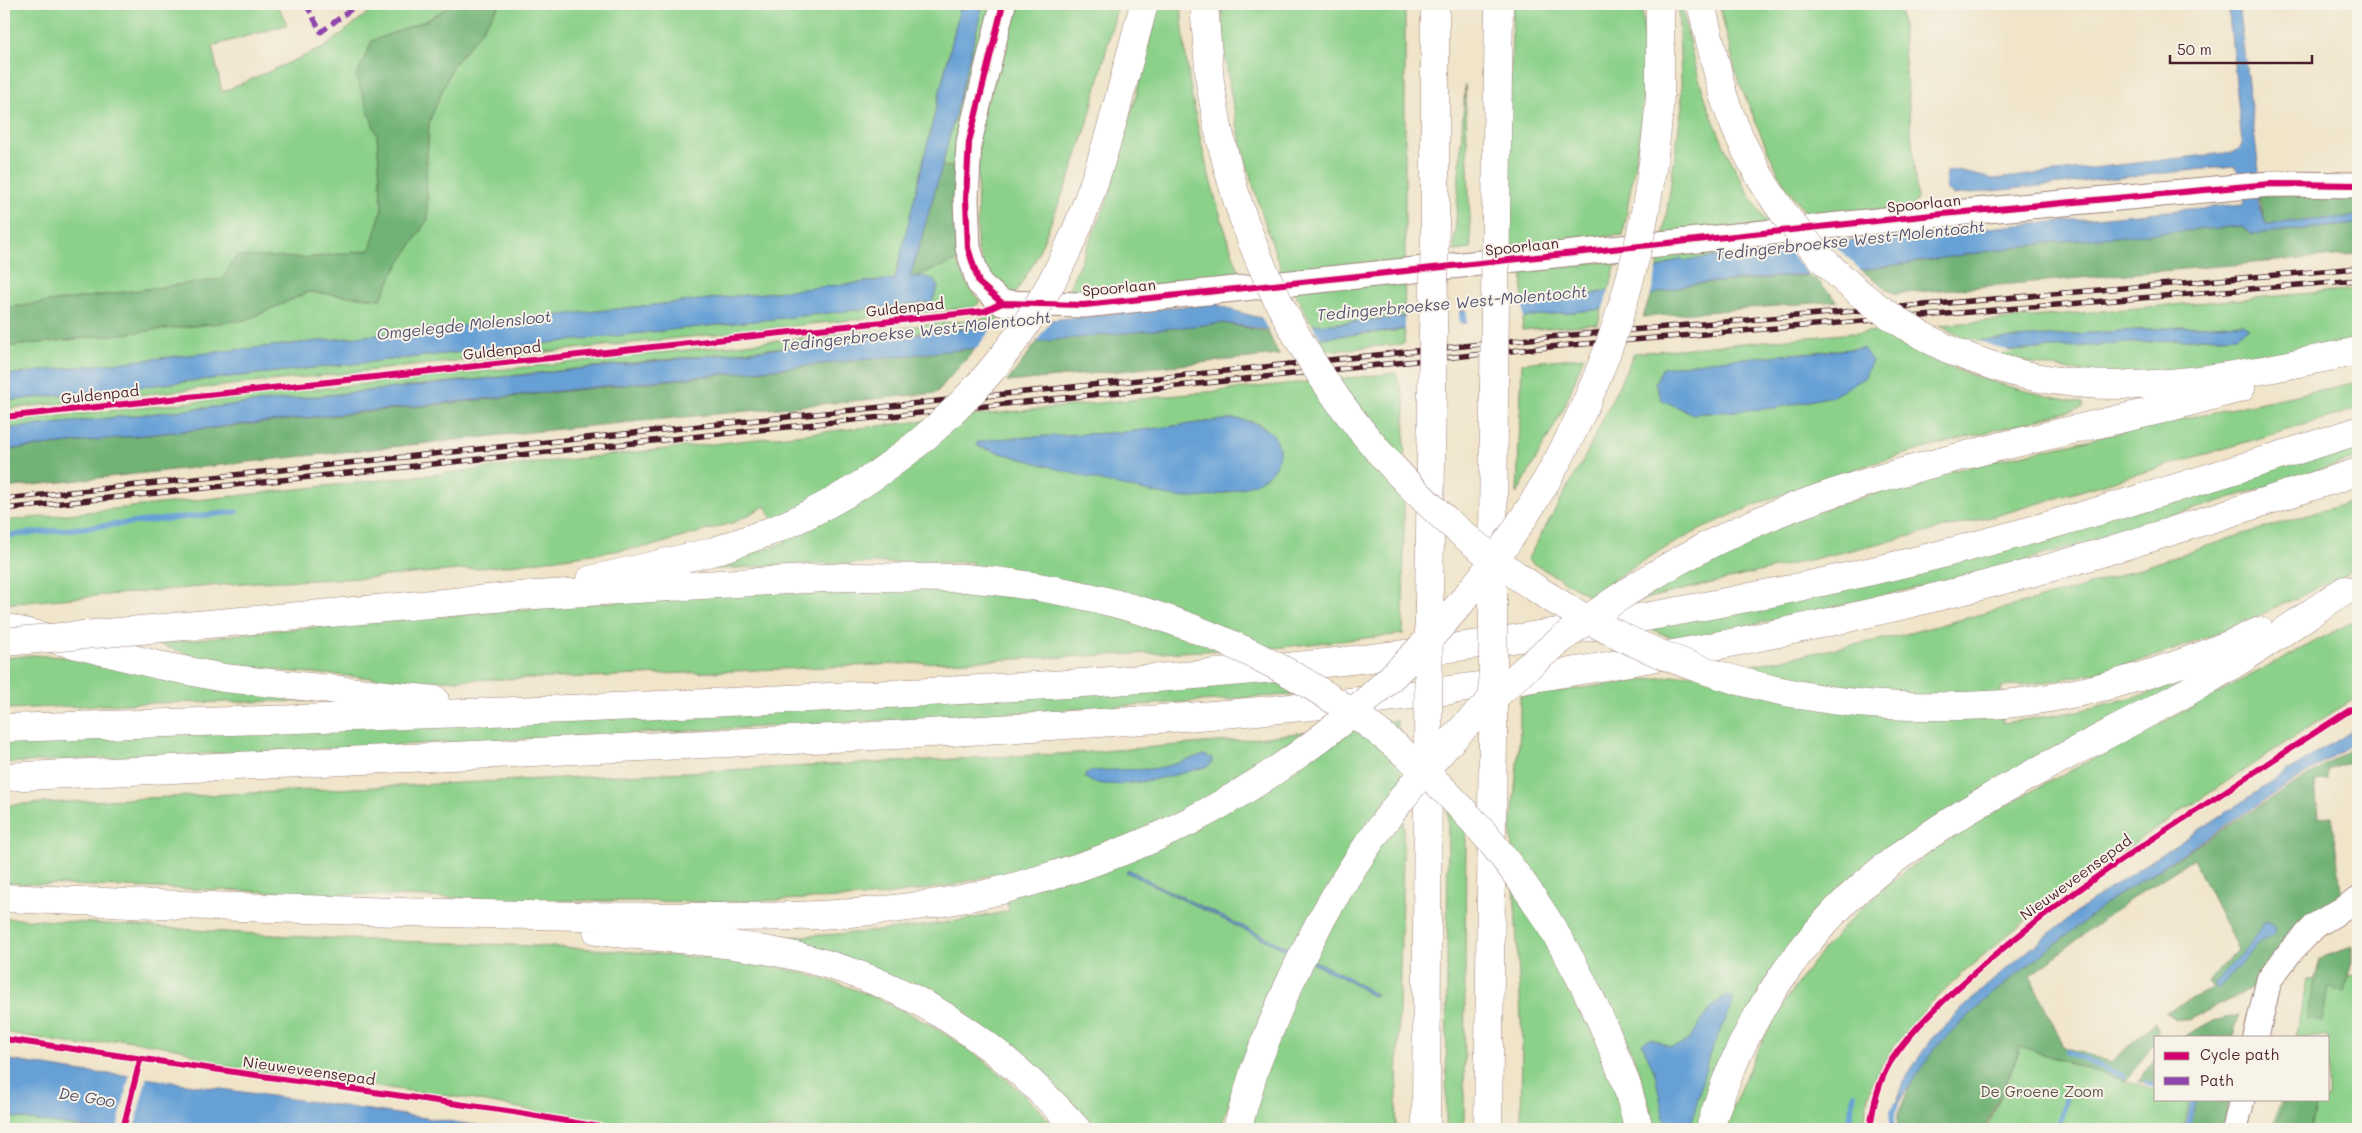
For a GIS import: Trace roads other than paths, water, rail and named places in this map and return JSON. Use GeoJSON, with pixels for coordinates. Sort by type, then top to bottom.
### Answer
{"type":"FeatureCollection","features":[{"type":"Feature","properties":{"kind":"highway"},"geometry":{"type":"LineString","coordinates":[[518,596],[716,551],[774,530],[828,504],[882,470],[929,434],[987,377],[1021,332],[1055,275],[1086,206],[1113,121],[1144,4]]}},
{"type":"Feature","properties":{"kind":"highway"},"geometry":{"type":"LineString","coordinates":[[1204,4],[1209,74],[1218,128],[1237,198],[1261,264],[1286,315],[1326,384],[1366,437],[1414,490],[1455,528],[1504,567],[1557,602],[1621,637],[1674,659],[1730,678],[1791,693],[1847,702],[1914,707],[2005,704],[2077,692],[2150,674],[2257,632],[2352,586]]}},
{"type":"Feature","properties":{"kind":"highway"},"geometry":{"type":"LineString","coordinates":[[1426,1129],[1428,744],[1435,222],[1435,4]]}},
{"type":"Feature","properties":{"kind":"highway"},"geometry":{"type":"LineString","coordinates":[[1488,1129],[1499,4]]}},
{"type":"Feature","properties":{"kind":"highway"},"geometry":{"type":"LineString","coordinates":[[4,898],[435,913],[715,917],[829,915],[906,908],[1002,890],[1066,872],[1154,838],[1190,821],[1267,776],[1302,752],[1363,703],[1394,675],[1449,617],[1499,553],[1534,500],[1568,440],[1602,364],[1625,298],[1642,232],[1653,167],[1660,95],[1660,4]]}},
{"type":"Feature","properties":{"kind":"highway"},"geometry":{"type":"LineString","coordinates":[[1701,4],[1723,95],[1736,130],[1759,177],[1794,228],[1819,257],[1850,287],[1925,338],[2001,369],[2037,378],[2126,386],[2187,381],[2358,350]]}},
{"type":"Feature","properties":{"kind":"highway"},"geometry":{"type":"LineString","coordinates":[[1237,1129],[1255,1068],[1289,986],[1317,928],[1353,867],[1405,794],[1460,730],[1521,672],[1570,633],[1639,585],[1705,547],[1752,525],[1814,500],[1856,486],[1953,458],[2163,409],[2358,355]]}},
{"type":"Feature","properties":{"kind":"highway"},"geometry":{"type":"LineString","coordinates":[[4,728],[545,711],[1052,685],[1221,673],[1366,659],[1545,634],[1773,593],[1908,562],[2145,498],[2358,431]]}},
{"type":"Feature","properties":{"kind":"highway"},"geometry":{"type":"LineString","coordinates":[[4,777],[680,746],[1124,722],[1311,706],[1435,692],[1655,658],[1763,637],[1920,602],[2154,537],[2358,472]]}},
{"type":"Feature","properties":{"kind":"highway"},"geometry":{"type":"LineString","coordinates":[[4,642],[518,596],[845,577],[964,578],[1034,585],[1102,599],[1166,618],[1203,632],[1264,660],[1323,693],[1353,714],[1427,774],[1462,807],[1503,854],[1555,931],[1582,978],[1627,1086],[1639,1129]]}},
{"type":"Feature","properties":{"kind":"highway"},"geometry":{"type":"LineString","coordinates":[[1710,1129],[1728,1074],[1765,1003],[1810,940],[1862,886],[1893,861],[1968,810],[2210,679],[2352,586]]}},
{"type":"Feature","properties":{"kind":"highway"},"geometry":{"type":"LineString","coordinates":[[4,627],[158,665],[224,678],[545,711]]}},
{"type":"Feature","properties":{"kind":"highway"},"geometry":{"type":"LineString","coordinates":[[435,913],[747,948],[788,954],[838,968],[921,1002],[979,1038],[1027,1077],[1076,1129]]}},
{"type":"Feature","properties":{"kind":"street","name":"Spoorlaan"},"geometry":{"type":"LineString","coordinates":[[1003,4],[969,142],[966,199],[968,248],[979,283],[1002,303],[1084,304],[1932,215],[2270,184],[2358,185]]}},
{"type":"Feature","properties":{"kind":"street"},"geometry":{"type":"LineString","coordinates":[[2256,1036],[2269,980],[2290,952],[2316,925],[2358,900]]}},
{"type":"Feature","properties":{"kind":"street"},"geometry":{"type":"LineString","coordinates":[[2235,1129],[2242,1100]]}},
{"type":"Feature","properties":{"kind":"water"},"geometry":{"type":"Polygon","coordinates":[[[961,4],[983,4],[942,166],[910,277],[923,276],[934,280],[938,287],[932,302],[4,401],[4,375],[895,279],[961,4]]]}},
{"type":"Feature","properties":{"kind":"water"},"geometry":{"type":"Polygon","coordinates":[[[2228,4],[2238,4],[2259,171],[2258,202],[2266,224],[2358,216],[2358,224],[2252,234],[2243,226],[2052,242],[1861,270],[1691,284],[1602,309],[1318,338],[1223,323],[4,450],[4,429],[1214,303],[1228,309],[1273,320],[1304,324],[1335,324],[1572,299],[1599,293],[1650,277],[1649,273],[1681,258],[1684,261],[1786,247],[2243,204],[2246,193],[2245,188],[2234,166],[1953,195],[1945,188],[1947,172],[1952,170],[1994,179],[2234,152],[2239,149],[2242,143],[2228,4]]]}},
{"type":"Feature","properties":{"kind":"water"},"geometry":{"type":"Polygon","coordinates":[[[2243,323],[2248,328],[2236,336],[1993,352],[1971,341],[2243,323]]]}},
{"type":"Feature","properties":{"kind":"water"},"geometry":{"type":"Polygon","coordinates":[[[1863,348],[1872,361],[1864,378],[1833,396],[1775,408],[1693,414],[1662,400],[1655,384],[1662,368],[1710,361],[1863,348]]]}},
{"type":"Feature","properties":{"kind":"water"},"geometry":{"type":"Polygon","coordinates":[[[1231,419],[1259,425],[1267,430],[1278,443],[1277,462],[1268,475],[1255,483],[1218,495],[1204,497],[1177,497],[1120,486],[979,447],[976,443],[993,439],[1126,432],[1231,419]]]}},
{"type":"Feature","properties":{"kind":"water"},"geometry":{"type":"Polygon","coordinates":[[[2358,726],[2358,740],[2112,899],[1992,994],[1936,1047],[1893,1111],[1906,1077],[1931,1039],[1983,989],[2041,940],[2101,894],[2358,726]]]}},
{"type":"Feature","properties":{"kind":"water"},"geometry":{"type":"Polygon","coordinates":[[[1204,755],[1212,758],[1212,763],[1208,766],[1163,778],[1125,784],[1107,784],[1094,782],[1085,777],[1086,773],[1098,771],[1158,768],[1204,755]]]}},
{"type":"Feature","properties":{"kind":"water"},"geometry":{"type":"Polygon","coordinates":[[[1128,869],[1155,884],[1344,975],[1376,995],[1372,996],[1351,982],[1126,872],[1128,869]]]}},
{"type":"Feature","properties":{"kind":"water"},"geometry":{"type":"Polygon","coordinates":[[[2264,921],[2273,924],[2275,933],[2261,941],[2219,988],[2215,987],[2215,983],[2252,942],[2264,921]]]}},
{"type":"Feature","properties":{"kind":"water"},"geometry":{"type":"Polygon","coordinates":[[[1726,995],[1733,998],[1732,1006],[1709,1055],[1690,1129],[1666,1129],[1655,1074],[1642,1043],[1650,1038],[1671,1047],[1681,1045],[1689,1039],[1712,1007],[1726,995]]]}},
{"type":"Feature","properties":{"kind":"water","name":"De Goo"},"geometry":{"type":"Polygon","coordinates":[[[4,1059],[82,1072],[123,1075],[503,1129],[93,1129],[4,1116],[4,1059]]]}},
{"type":"Feature","properties":{"kind":"waterway"},"geometry":{"type":"LineString","coordinates":[[4,536],[236,512]]}},
{"type":"Feature","properties":{"kind":"waterway"},"geometry":{"type":"LineString","coordinates":[[2067,1052],[2123,1076]]}},
{"type":"Feature","properties":{"kind":"waterway"},"geometry":{"type":"LineString","coordinates":[[2147,1083],[2154,1085]]}},
{"type":"Feature","properties":{"kind":"waterway"},"geometry":{"type":"LineString","coordinates":[[2058,1129],[2068,1088]]}},
{"type":"Feature","properties":{"kind":"waterway"},"geometry":{"type":"LineString","coordinates":[[1848,1129],[1854,1094]]}},
{"type":"Feature","properties":{"kind":"waterway"},"geometry":{"type":"LineString","coordinates":[[2188,1129],[2194,1100]]}},
{"type":"Feature","properties":{"kind":"waterway"},"geometry":{"type":"LineString","coordinates":[[1891,1129],[1893,1111],[1896,1105]]}},
{"type":"Feature","properties":{"kind":"railway"},"geometry":{"type":"LineString","coordinates":[[4,499],[1549,337],[2358,268]]}},
{"type":"Feature","properties":{"kind":"railway"},"geometry":{"type":"LineString","coordinates":[[4,509],[1559,346],[2358,280]]}},
{"type":"Feature","properties":{"kind":"water label","name":"Tedingerbroekse West-Molentocht"},"geometry":{"type":"Point","coordinates":[1850,240]}},
{"type":"Feature","properties":{"kind":"water label","name":"Tedingerbroekse West-Molentocht"},"geometry":{"type":"Point","coordinates":[1452,303]}},
{"type":"Feature","properties":{"kind":"water label","name":"Omgelegde Molensloot"},"geometry":{"type":"Point","coordinates":[464,325]}},
{"type":"Feature","properties":{"kind":"water label","name":"Tedingerbroekse West-Molentocht"},"geometry":{"type":"Point","coordinates":[916,331]}},
{"type":"Feature","properties":{"kind":"park label","name":"De Groene Zoom"},"geometry":{"type":"Point","coordinates":[2042,1092]}}]}
